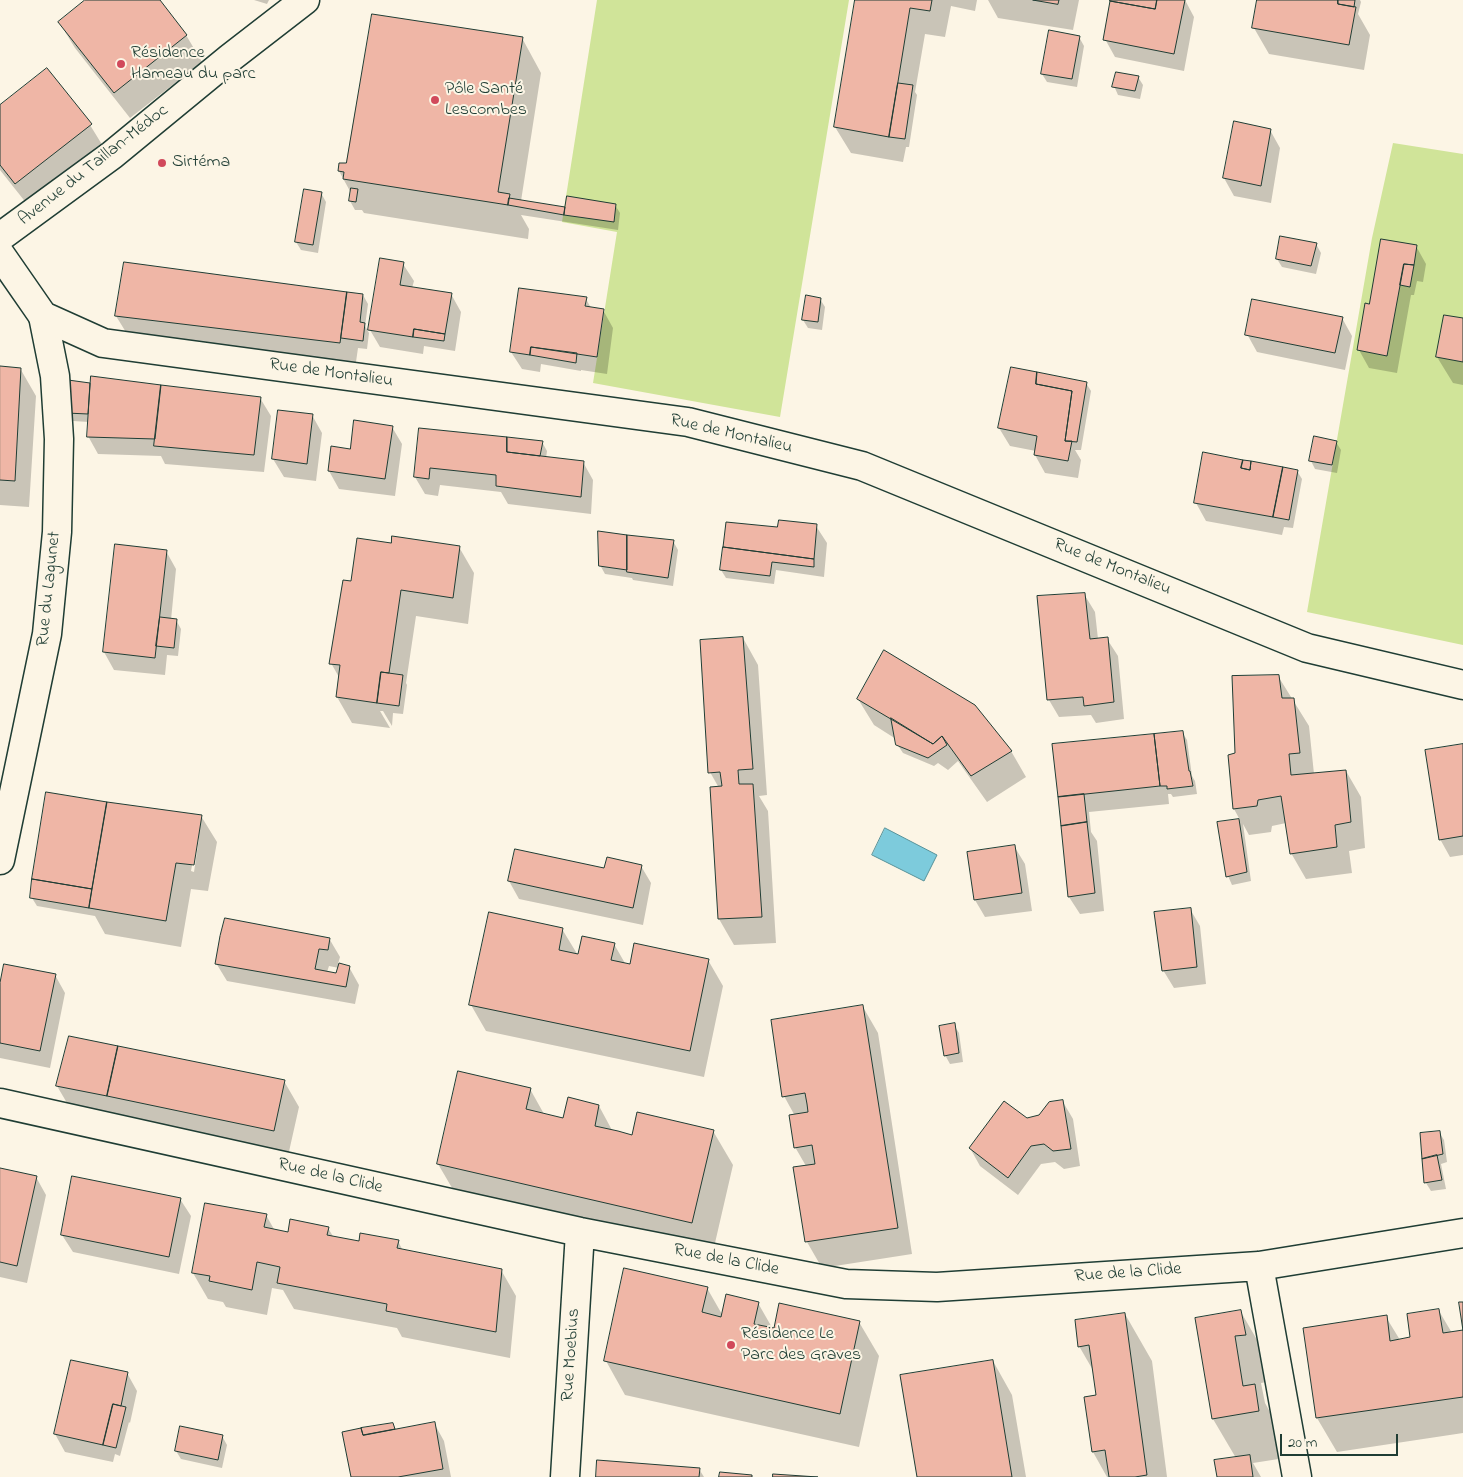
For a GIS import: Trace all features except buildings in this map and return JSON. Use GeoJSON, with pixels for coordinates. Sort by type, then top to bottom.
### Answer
{"type":"FeatureCollection","features":[{"type":"Feature","properties":{"kind":"street","name":"Avenue du Taillan-Médoc"},"geometry":{"type":"LineString","coordinates":[[0,238],[112,154],[305,0]]}},
{"type":"Feature","properties":{"kind":"street"},"geometry":{"type":"LineString","coordinates":[[0,254],[43,316]]}},
{"type":"Feature","properties":{"kind":"street","name":"Rue de Montalieu"},"geometry":{"type":"LineString","coordinates":[[43,316],[103,343],[688,422],[862,466],[1307,648],[1463,685]]}},
{"type":"Feature","properties":{"kind":"street","name":"Rue du Lagunet"},"geometry":{"type":"LineString","coordinates":[[0,860],[47,634],[57,532],[59,439],[55,376],[43,316]]}},
{"type":"Feature","properties":{"kind":"street","name":"Rue de la Clide"},"geometry":{"type":"LineString","coordinates":[[0,1103],[580,1232],[846,1284],[937,1287],[1258,1266],[1463,1233]]}},
{"type":"Feature","properties":{"kind":"street","name":"Rue Moebius"},"geometry":{"type":"LineString","coordinates":[[565,1477],[580,1232]]}},
{"type":"Feature","properties":{"kind":"street"},"geometry":{"type":"LineString","coordinates":[[1258,1266],[1297,1477]]}},
{"type":"Feature","properties":{"kind":"green space"},"geometry":{"type":"Polygon","coordinates":[[[597,0],[849,0],[780,417],[593,383],[617,232],[562,222],[597,0]]]}},
{"type":"Feature","properties":{"kind":"green space"},"geometry":{"type":"Polygon","coordinates":[[[1393,143],[1463,154],[1463,645],[1307,612],[1372,238],[1393,143]]]}},
{"type":"Feature","properties":{"kind":"water"},"geometry":{"type":"Polygon","coordinates":[[[885,828],[937,855],[924,881],[872,855],[885,828]]]}},
{"type":"Feature","properties":{"kind":"place","name":"Résidence Hameau du parc"},"geometry":{"type":"Point","coordinates":[121,64]}},
{"type":"Feature","properties":{"kind":"place","name":"Pôle Santé Lescombes"},"geometry":{"type":"Point","coordinates":[435,100]}},
{"type":"Feature","properties":{"kind":"place","name":"Sirtéma"},"geometry":{"type":"Point","coordinates":[162,163]}},
{"type":"Feature","properties":{"kind":"place","name":"Résidence Le Parc des Graves"},"geometry":{"type":"Point","coordinates":[731,1345]}}]}
